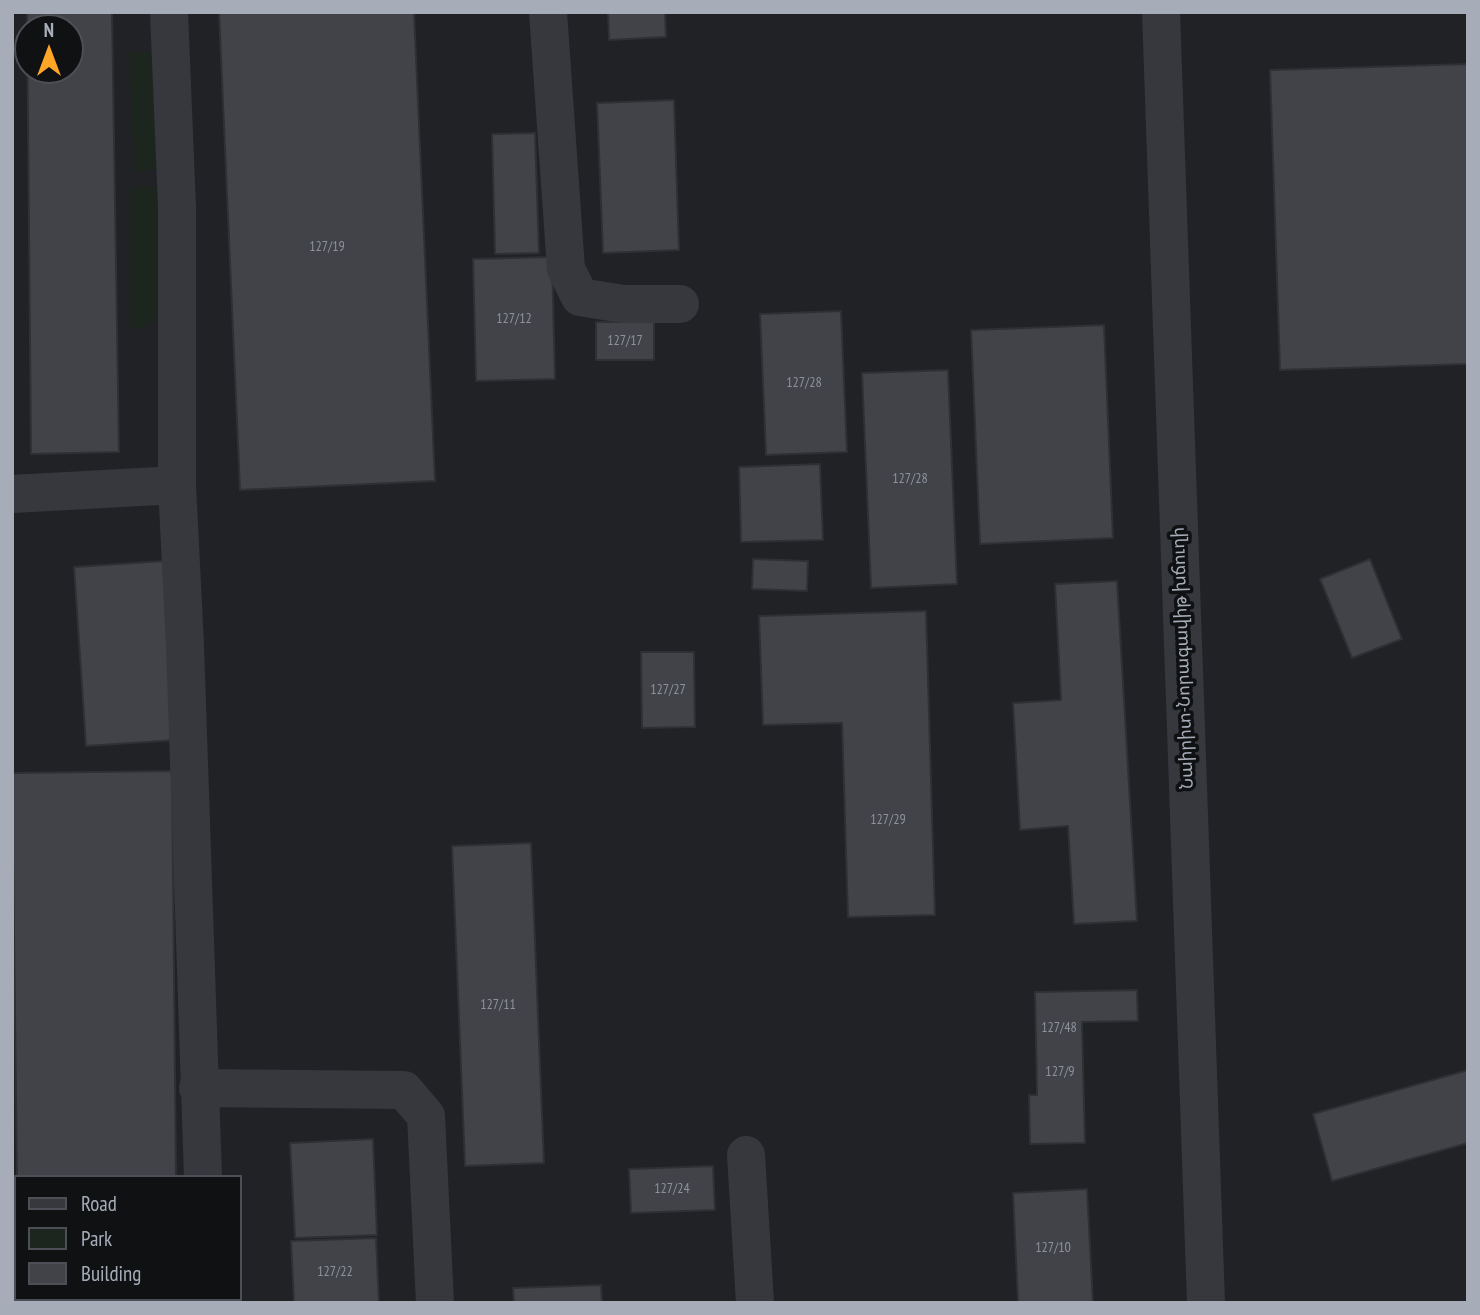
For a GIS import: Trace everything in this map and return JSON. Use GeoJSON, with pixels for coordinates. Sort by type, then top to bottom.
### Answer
{"type":"FeatureCollection","features":[{"type":"Feature","properties":{"kind":"street"},"geometry":{"type":"LineString","coordinates":[[169,12],[177,207],[177,485],[203,1175]]}},
{"type":"Feature","properties":{"kind":"street"},"geometry":{"type":"LineString","coordinates":[[548,12],[566,269],[580,297],[623,304],[680,304]]}},
{"type":"Feature","properties":{"kind":"street","name":"Նաիրիտ-Նորագավիթ խճուղի"},"geometry":{"type":"LineString","coordinates":[[1161,12],[1206,1303]]}},
{"type":"Feature","properties":{"kind":"street"},"geometry":{"type":"LineString","coordinates":[[12,494],[177,485]]}},
{"type":"Feature","properties":{"kind":"street"},"geometry":{"type":"LineString","coordinates":[[198,1088],[404,1090],[426,1116],[435,1303]]}},
{"type":"Feature","properties":{"kind":"street"},"geometry":{"type":"LineString","coordinates":[[746,1155],[755,1303]]}},
{"type":"Feature","properties":{"kind":"shaded area"},"geometry":{"type":"Polygon","coordinates":[[[12,12],[1468,12],[1468,1303],[12,1303],[12,12]]]}},
{"type":"Feature","properties":{"kind":"green space"},"geometry":{"type":"Polygon","coordinates":[[[157,51],[160,169],[134,171],[129,53],[157,51]]]}},
{"type":"Feature","properties":{"kind":"green space"},"geometry":{"type":"Polygon","coordinates":[[[158,186],[158,317],[143,328],[130,328],[129,187],[158,186]]]}},
{"type":"Feature","properties":{"kind":"building"},"geometry":{"type":"Polygon","coordinates":[[[27,12],[112,12],[119,452],[31,454],[28,84],[84,84],[84,14],[27,12]]]}},
{"type":"Feature","properties":{"kind":"building"},"geometry":{"type":"Polygon","coordinates":[[[219,12],[414,12],[435,481],[240,490],[219,12]]]}},
{"type":"Feature","properties":{"kind":"building"},"geometry":{"type":"Polygon","coordinates":[[[608,12],[665,12],[666,37],[609,40],[608,12]]]}},
{"type":"Feature","properties":{"kind":"building"},"geometry":{"type":"Polygon","coordinates":[[[1468,64],[1468,364],[1280,370],[1270,70],[1468,64]]]}},
{"type":"Feature","properties":{"kind":"building"},"geometry":{"type":"Polygon","coordinates":[[[674,100],[679,250],[603,253],[597,103],[674,100]]]}},
{"type":"Feature","properties":{"kind":"building"},"geometry":{"type":"Polygon","coordinates":[[[535,133],[539,253],[495,254],[492,134],[535,133]]]}},
{"type":"Feature","properties":{"kind":"building"},"geometry":{"type":"Polygon","coordinates":[[[552,257],[555,379],[476,381],[473,259],[552,257]]]}},
{"type":"Feature","properties":{"kind":"building"},"geometry":{"type":"Polygon","coordinates":[[[841,311],[847,452],[766,455],[760,314],[841,311]]]}},
{"type":"Feature","properties":{"kind":"building"},"geometry":{"type":"Polygon","coordinates":[[[596,322],[654,322],[654,360],[596,360],[596,322]]]}},
{"type":"Feature","properties":{"kind":"building"},"geometry":{"type":"Polygon","coordinates":[[[1104,325],[1113,538],[980,544],[971,330],[1104,325]]]}},
{"type":"Feature","properties":{"kind":"building"},"geometry":{"type":"Polygon","coordinates":[[[948,370],[957,584],[871,588],[862,373],[948,370]]]}},
{"type":"Feature","properties":{"kind":"building"},"geometry":{"type":"Polygon","coordinates":[[[820,464],[823,540],[741,542],[739,467],[820,464]]]}},
{"type":"Feature","properties":{"kind":"building"},"geometry":{"type":"Polygon","coordinates":[[[753,559],[808,561],[807,591],[752,589],[753,559]]]}},
{"type":"Feature","properties":{"kind":"building"},"geometry":{"type":"Polygon","coordinates":[[[1370,559],[1402,639],[1352,658],[1320,579],[1370,559]]]}},
{"type":"Feature","properties":{"kind":"building"},"geometry":{"type":"Polygon","coordinates":[[[164,561],[177,740],[86,746],[74,567],[164,561]]]}},
{"type":"Feature","properties":{"kind":"building"},"geometry":{"type":"Polygon","coordinates":[[[1117,581],[1137,921],[1074,924],[1068,826],[1020,830],[1013,703],[1061,700],[1055,584],[1117,581]]]}},
{"type":"Feature","properties":{"kind":"building"},"geometry":{"type":"Polygon","coordinates":[[[926,611],[935,915],[848,917],[842,723],[763,725],[759,616],[926,611]]]}},
{"type":"Feature","properties":{"kind":"building"},"geometry":{"type":"Polygon","coordinates":[[[641,652],[694,652],[695,727],[642,728],[641,652]]]}},
{"type":"Feature","properties":{"kind":"building"},"geometry":{"type":"Polygon","coordinates":[[[172,771],[176,1175],[17,1175],[12,773],[172,771]]]}},
{"type":"Feature","properties":{"kind":"building"},"geometry":{"type":"Polygon","coordinates":[[[531,843],[544,1163],[465,1166],[452,846],[531,843]]]}},
{"type":"Feature","properties":{"kind":"building"},"geometry":{"type":"Polygon","coordinates":[[[1137,990],[1138,1021],[1082,1022],[1085,1143],[1030,1144],[1029,1095],[1037,1095],[1035,992],[1137,990]]]}},
{"type":"Feature","properties":{"kind":"building"},"geometry":{"type":"Polygon","coordinates":[[[1468,1070],[1468,1143],[1332,1181],[1313,1114],[1468,1070]]]}},
{"type":"Feature","properties":{"kind":"building"},"geometry":{"type":"Polygon","coordinates":[[[373,1139],[377,1235],[295,1238],[290,1143],[373,1139]]]}},
{"type":"Feature","properties":{"kind":"building"},"geometry":{"type":"Polygon","coordinates":[[[713,1166],[715,1210],[631,1213],[629,1169],[713,1166]]]}},
{"type":"Feature","properties":{"kind":"building"},"geometry":{"type":"Polygon","coordinates":[[[1087,1189],[1093,1303],[1018,1303],[1013,1193],[1087,1189]]]}},
{"type":"Feature","properties":{"kind":"building"},"geometry":{"type":"Polygon","coordinates":[[[376,1238],[379,1303],[294,1303],[291,1241],[376,1238]]]}},
{"type":"Feature","properties":{"kind":"building"},"geometry":{"type":"Polygon","coordinates":[[[601,1285],[602,1303],[514,1303],[513,1288],[601,1285]]]}},
{"type":"Feature","properties":{"kind":"building"},"geometry":{"type":"Polygon","coordinates":[[[115,1301],[197,1301],[197,1303],[115,1301]]]}}]}
